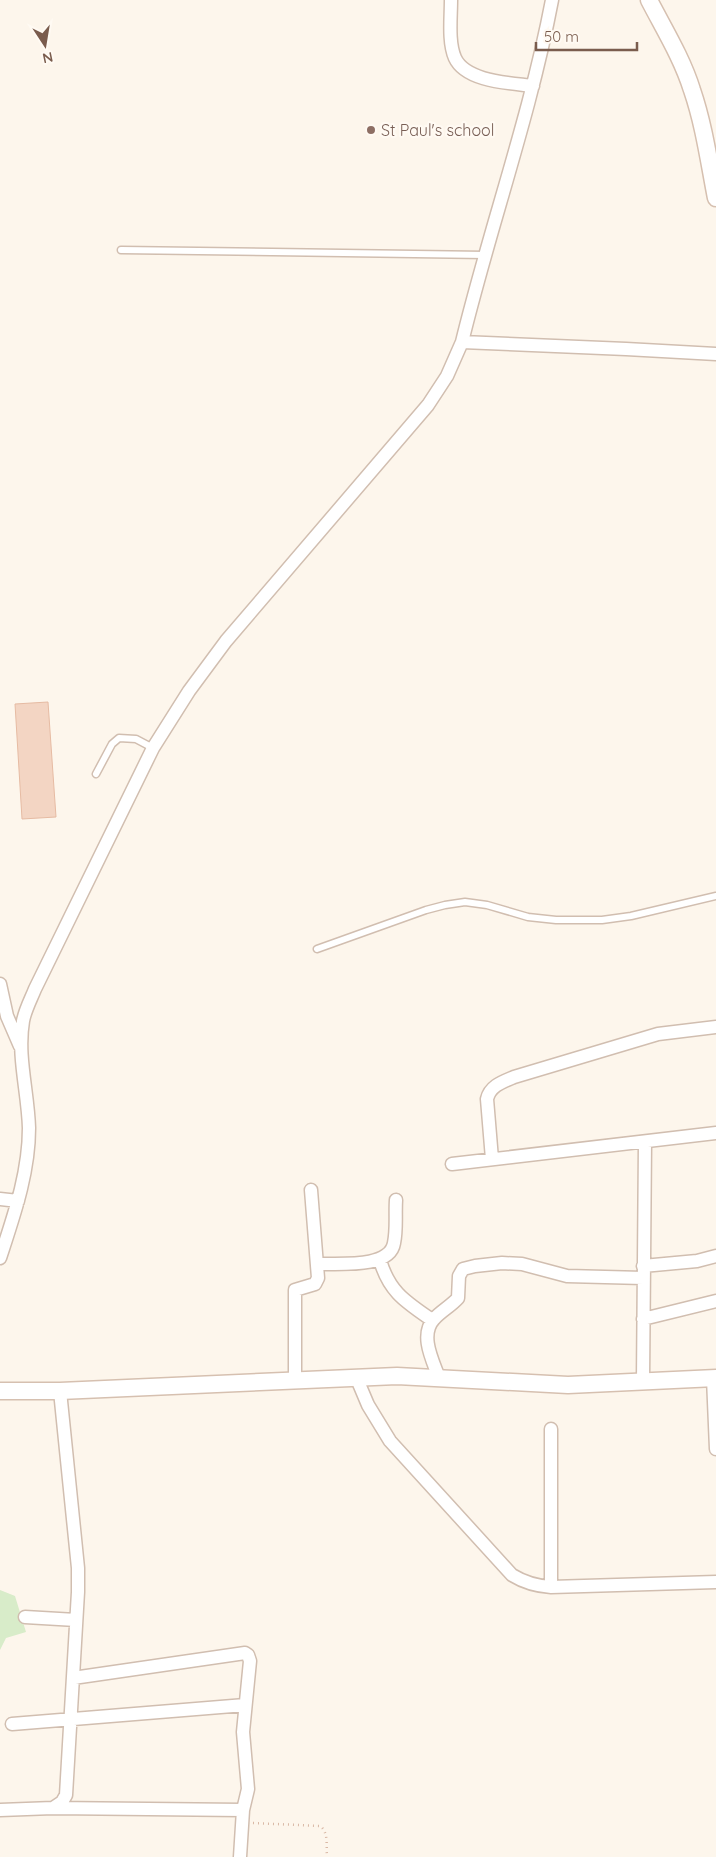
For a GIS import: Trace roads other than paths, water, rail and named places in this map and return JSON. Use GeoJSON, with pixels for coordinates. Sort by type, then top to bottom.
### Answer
{"type":"FeatureCollection","features":[{"type":"Feature","properties":{"kind":"main road"},"geometry":{"type":"LineString","coordinates":[[649,0],[692,88],[701,118],[716,198]]}},
{"type":"Feature","properties":{"kind":"main road"},"geometry":{"type":"LineString","coordinates":[[0,1391],[60,1391],[397,1376],[568,1385],[715,1378]]}},
{"type":"Feature","properties":{"kind":"street"},"geometry":{"type":"LineString","coordinates":[[451,0],[452,44],[455,59],[466,71],[480,78],[533,86]]}},
{"type":"Feature","properties":{"kind":"street"},"geometry":{"type":"LineString","coordinates":[[0,1258],[27,1165],[29,1127],[21,1049],[23,1020],[35,988],[153,748],[189,690],[226,641],[428,405],[447,376],[462,342],[533,86],[552,0]]}},
{"type":"Feature","properties":{"kind":"street"},"geometry":{"type":"LineString","coordinates":[[462,342],[716,354]]}},
{"type":"Feature","properties":{"kind":"street"},"geometry":{"type":"LineString","coordinates":[[0,984],[7,1016],[21,1049]]}},
{"type":"Feature","properties":{"kind":"street"},"geometry":{"type":"LineString","coordinates":[[492,1159],[487,1099],[488,1093],[492,1088],[500,1083],[514,1077],[658,1034],[716,1026]]}},
{"type":"Feature","properties":{"kind":"street"},"geometry":{"type":"LineString","coordinates":[[452,1164],[716,1133]]}},
{"type":"Feature","properties":{"kind":"street"},"geometry":{"type":"LineString","coordinates":[[643,1381],[645,1142]]}},
{"type":"Feature","properties":{"kind":"street"},"geometry":{"type":"LineString","coordinates":[[296,1381],[295,1290],[315,1284],[318,1278],[311,1190]]}},
{"type":"Feature","properties":{"kind":"street"},"geometry":{"type":"LineString","coordinates":[[0,1199],[18,1201]]}},
{"type":"Feature","properties":{"kind":"street"},"geometry":{"type":"LineString","coordinates":[[317,1264],[368,1262],[380,1260],[390,1254],[394,1245],[396,1200]]}},
{"type":"Feature","properties":{"kind":"street"},"geometry":{"type":"LineString","coordinates":[[439,1378],[427,1343],[427,1331],[432,1320],[458,1298],[459,1276],[463,1269],[502,1263],[522,1264],[568,1276],[643,1272],[716,1256]]}},
{"type":"Feature","properties":{"kind":"street"},"geometry":{"type":"LineString","coordinates":[[380,1260],[384,1275],[397,1293],[432,1320]]}},
{"type":"Feature","properties":{"kind":"street"},"geometry":{"type":"LineString","coordinates":[[643,1319],[716,1301]]}},
{"type":"Feature","properties":{"kind":"street"},"geometry":{"type":"LineString","coordinates":[[715,1378],[716,1449]]}},
{"type":"Feature","properties":{"kind":"street"},"geometry":{"type":"LineString","coordinates":[[357,1379],[368,1405],[390,1441],[512,1575],[523,1582],[536,1586],[551,1587],[716,1582]]}},
{"type":"Feature","properties":{"kind":"street"},"geometry":{"type":"LineString","coordinates":[[53,1808],[62,1802],[66,1795],[78,1568],[60,1391]]}},
{"type":"Feature","properties":{"kind":"street"},"geometry":{"type":"LineString","coordinates":[[551,1429],[551,1587]]}},
{"type":"Feature","properties":{"kind":"street"},"geometry":{"type":"LineString","coordinates":[[25,1617],[76,1620]]}},
{"type":"Feature","properties":{"kind":"street"},"geometry":{"type":"LineString","coordinates":[[73,1678],[245,1653],[248,1655],[250,1661],[243,1732],[248,1789],[242,1816],[240,1857]]}},
{"type":"Feature","properties":{"kind":"street"},"geometry":{"type":"LineString","coordinates":[[12,1724],[245,1705]]}},
{"type":"Feature","properties":{"kind":"street"},"geometry":{"type":"LineString","coordinates":[[0,1810],[53,1808],[242,1816]]}},
{"type":"Feature","properties":{"kind":"lane"},"geometry":{"type":"LineString","coordinates":[[121,250],[486,255]]}},
{"type":"Feature","properties":{"kind":"lane"},"geometry":{"type":"LineString","coordinates":[[96,774],[112,744],[119,738],[136,739],[153,748]]}},
{"type":"Feature","properties":{"kind":"lane"},"geometry":{"type":"LineString","coordinates":[[317,949],[426,910],[465,902],[487,905],[528,917],[556,920],[602,920],[631,916],[716,896]]}},
{"type":"Feature","properties":{"kind":"place","name":"St Paul's school"},"geometry":{"type":"Point","coordinates":[371,130]}}]}
